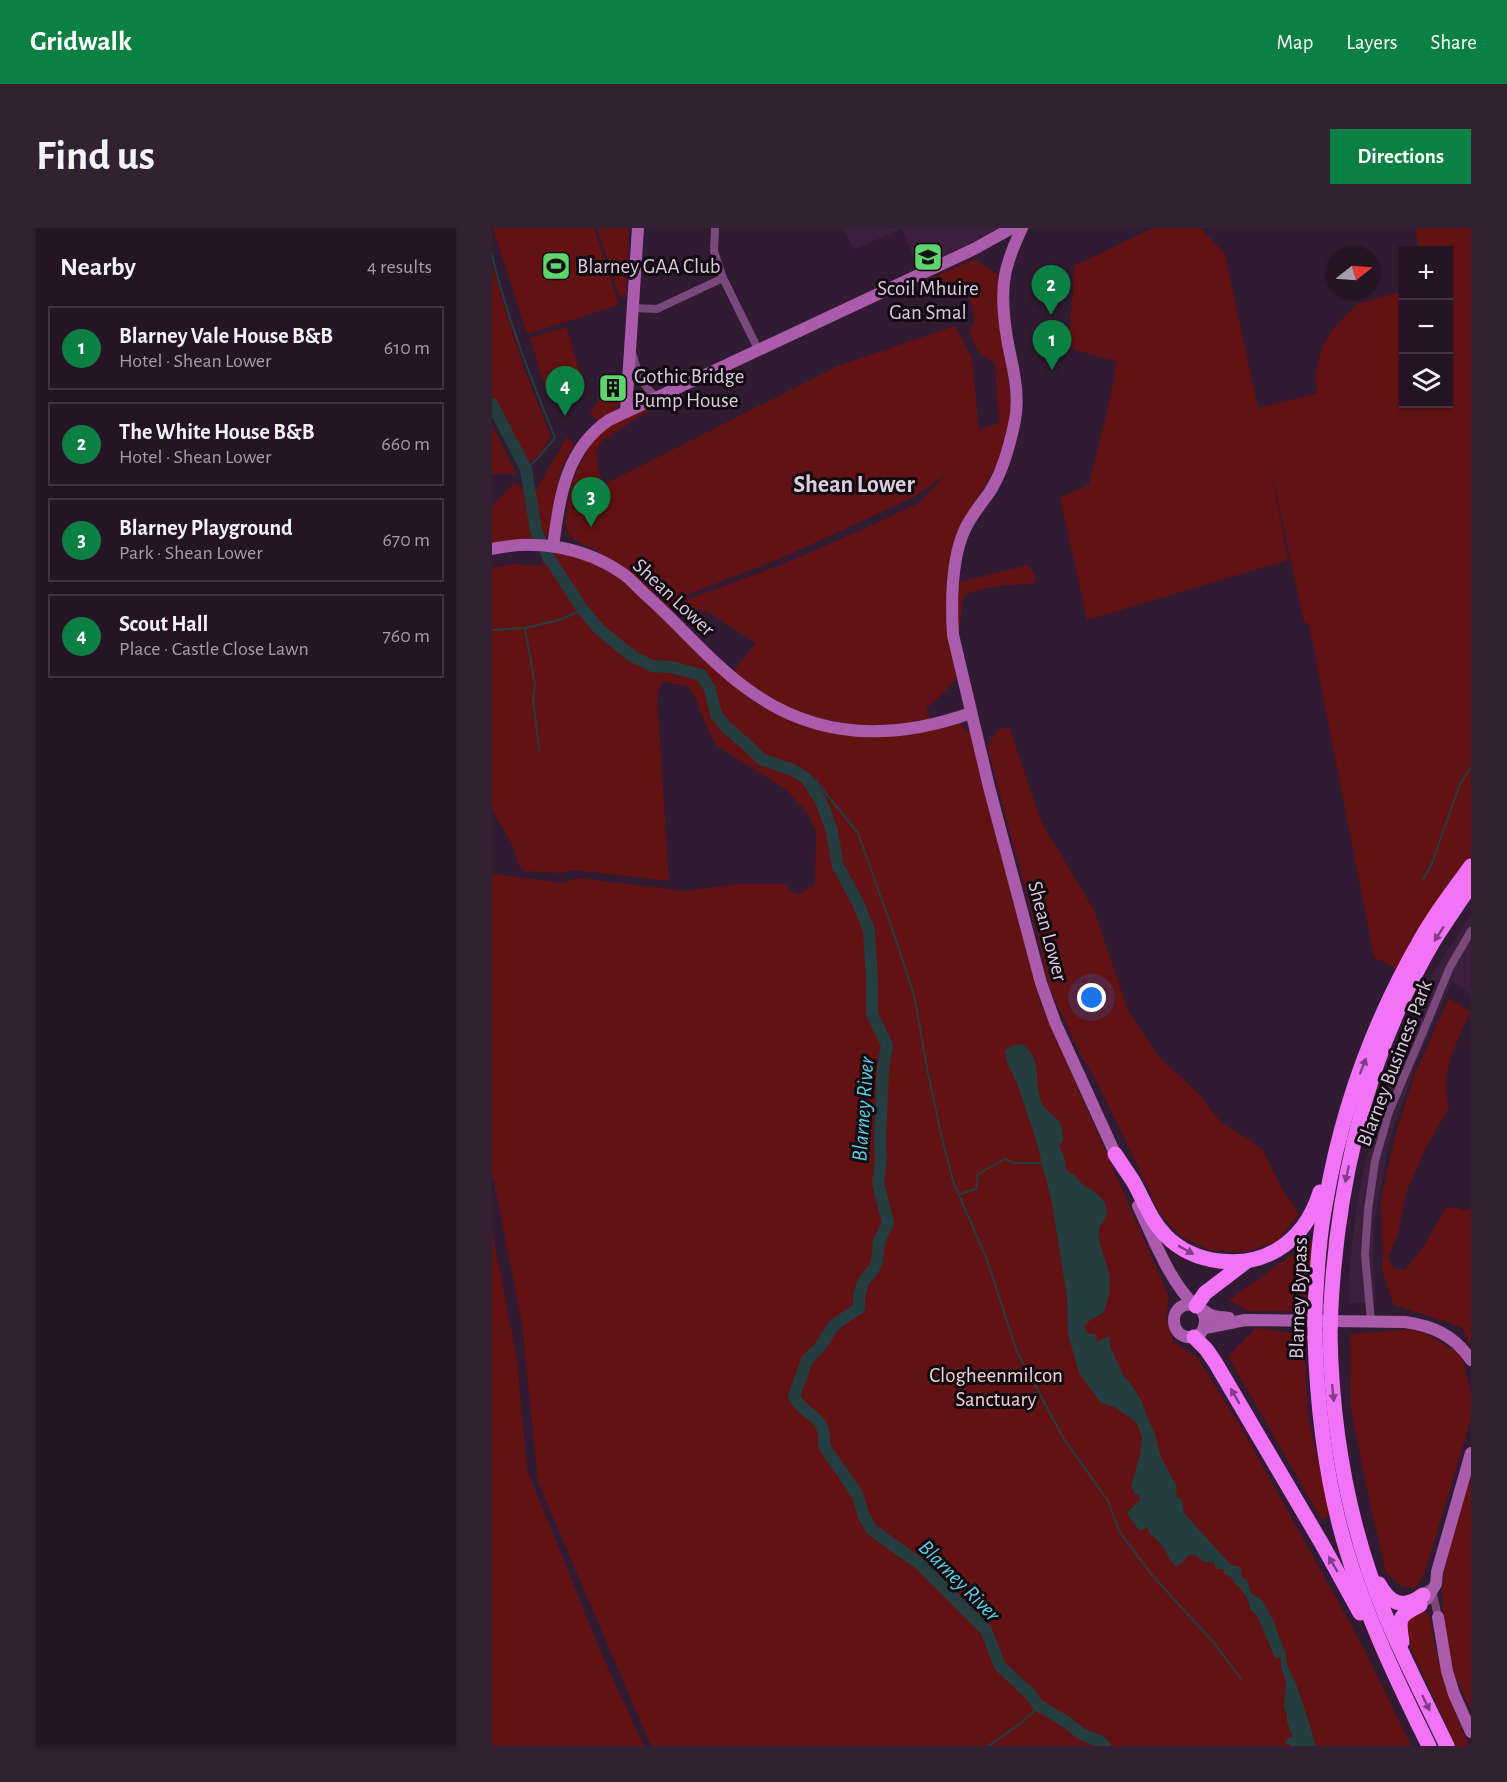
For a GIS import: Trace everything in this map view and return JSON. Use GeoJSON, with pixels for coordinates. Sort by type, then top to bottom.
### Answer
{"type":"FeatureCollection","features":[{"type":"Feature","properties":{"kind":"highway","name":"Blarney Bypass"},"geometry":{"type":"LineString","coordinates":[[1429,1746],[1371,1622],[1340,1528],[1322,1438],[1317,1387],[1315,1309],[1326,1199],[1349,1102],[1376,1030],[1422,936],[1471,866]]}},
{"type":"Feature","properties":{"kind":"highway","name":"Blarney Bypass"},"geometry":{"type":"LineString","coordinates":[[1447,1746],[1405,1660],[1363,1552],[1341,1462],[1332,1383],[1330,1335],[1336,1236],[1353,1141],[1367,1094],[1389,1033],[1409,988],[1433,942],[1471,885]]}},
{"type":"Feature","properties":{"kind":"highway"},"geometry":{"type":"LineString","coordinates":[[1197,1307],[1205,1293],[1248,1260],[1277,1250],[1312,1214],[1349,1102]]}},
{"type":"Feature","properties":{"kind":"highway"},"geometry":{"type":"LineString","coordinates":[[1115,1154],[1134,1182],[1151,1217],[1166,1237],[1186,1251],[1212,1260],[1248,1260]]}},
{"type":"Feature","properties":{"kind":"highway"},"geometry":{"type":"LineString","coordinates":[[1199,1332],[1206,1349],[1344,1582],[1401,1689]]}},
{"type":"Feature","properties":{"kind":"highway"},"geometry":{"type":"LineString","coordinates":[[1363,1552],[1384,1592],[1391,1600],[1403,1604],[1427,1594]]}},
{"type":"Feature","properties":{"kind":"highway"},"geometry":{"type":"LineString","coordinates":[[1405,1660],[1400,1621],[1404,1614],[1420,1605],[1427,1594]]}},
{"type":"Feature","properties":{"kind":"main road"},"geometry":{"type":"LineString","coordinates":[[626,412],[638,228]]}},
{"type":"Feature","properties":{"kind":"main road"},"geometry":{"type":"LineString","coordinates":[[550,546],[556,530],[566,478],[576,454],[599,427],[758,349],[939,266],[1012,228]]}},
{"type":"Feature","properties":{"kind":"main road","name":"Shean Lower"},"geometry":{"type":"LineString","coordinates":[[1022,228],[1005,277],[1004,300],[1007,340],[1014,376],[1015,419],[1005,458],[994,484],[966,525],[958,549],[952,612],[953,635],[971,713],[1048,1003],[1158,1249],[1180,1308]]}},
{"type":"Feature","properties":{"kind":"main road"},"geometry":{"type":"LineString","coordinates":[[994,238],[1012,252]]}},
{"type":"Feature","properties":{"kind":"main road"},"geometry":{"type":"LineString","coordinates":[[556,530],[562,545],[567,549]]}},
{"type":"Feature","properties":{"kind":"main road","name":"Shean Lower"},"geometry":{"type":"LineString","coordinates":[[492,549],[530,544],[550,546],[567,549],[605,563],[624,574],[745,688],[786,712],[826,726],[862,732],[904,730],[971,713]]}},
{"type":"Feature","properties":{"kind":"main road","name":"Shean Lower"},"geometry":{"type":"LineString","coordinates":[[1158,1249],[1180,1288],[1197,1307]]}},
{"type":"Feature","properties":{"kind":"main road"},"geometry":{"type":"LineString","coordinates":[[1245,1320],[1223,1323],[1184,1336],[1174,1326],[1174,1317],[1180,1308],[1187,1305],[1215,1316],[1245,1320],[1405,1322],[1437,1329],[1456,1342],[1471,1360]]}},
{"type":"Feature","properties":{"kind":"main road"},"geometry":{"type":"LineString","coordinates":[[1197,1307],[1206,1317],[1199,1332]]}},
{"type":"Feature","properties":{"kind":"main road"},"geometry":{"type":"LineString","coordinates":[[1427,1594],[1437,1572],[1471,1453]]}},
{"type":"Feature","properties":{"kind":"main road"},"geometry":{"type":"LineString","coordinates":[[1438,1617],[1447,1671],[1454,1694],[1471,1732]]}},
{"type":"Feature","properties":{"kind":"street"},"geometry":{"type":"LineString","coordinates":[[715,228],[714,251],[723,278],[758,349]]}},
{"type":"Feature","properties":{"kind":"street"},"geometry":{"type":"LineString","coordinates":[[633,308],[657,309],[723,278]]}},
{"type":"Feature","properties":{"kind":"street"},"geometry":{"type":"LineString","coordinates":[[630,343],[635,365],[642,381],[657,397]]}},
{"type":"Feature","properties":{"kind":"street","name":"Blarney Business Park"},"geometry":{"type":"LineString","coordinates":[[1371,1321],[1365,1255],[1375,1161],[1389,1112],[1450,967],[1471,931]]}},
{"type":"Feature","properties":{"kind":"street"},"geometry":{"type":"LineString","coordinates":[[1427,1594],[1438,1617]]}},
{"type":"Feature","properties":{"kind":"shaded area"},"geometry":{"type":"Polygon","coordinates":[[[843,228],[899,228],[900,229],[854,250],[843,228]]]}},
{"type":"Feature","properties":{"kind":"shaded area","name":"Scoil Mhuire Gan Smal"},"geometry":{"type":"Polygon","coordinates":[[[901,228],[998,228],[918,267],[901,228]]]}},
{"type":"Feature","properties":{"kind":"shaded area"},"geometry":{"type":"Polygon","coordinates":[[[1471,914],[1471,995],[1452,981],[1417,1061],[1389,1141],[1374,1223],[1373,1264],[1376,1303],[1349,1303],[1350,1262],[1355,1219],[1372,1135],[1415,1010],[1435,970],[1471,914]]]}},
{"type":"Feature","properties":{"kind":"shaded area"},"geometry":{"type":"Polygon","coordinates":[[[1022,1044],[1029,1050],[1036,1064],[1041,1101],[1061,1125],[1063,1141],[1059,1144],[1066,1170],[1103,1199],[1107,1208],[1099,1236],[1108,1270],[1109,1295],[1103,1313],[1084,1326],[1088,1334],[1094,1334],[1097,1337],[1096,1342],[1109,1336],[1110,1346],[1123,1375],[1141,1400],[1155,1434],[1160,1455],[1177,1487],[1176,1496],[1182,1500],[1184,1513],[1231,1565],[1242,1570],[1241,1576],[1247,1580],[1251,1593],[1263,1601],[1285,1651],[1287,1665],[1296,1684],[1316,1746],[1285,1744],[1288,1738],[1293,1737],[1284,1707],[1286,1681],[1281,1667],[1281,1658],[1275,1658],[1257,1615],[1251,1611],[1248,1600],[1241,1589],[1231,1577],[1223,1573],[1224,1569],[1216,1569],[1214,1563],[1204,1562],[1195,1555],[1188,1555],[1175,1567],[1161,1544],[1149,1533],[1148,1528],[1140,1531],[1127,1514],[1140,1501],[1139,1494],[1135,1495],[1131,1486],[1142,1438],[1137,1423],[1114,1407],[1101,1403],[1079,1373],[1068,1334],[1067,1297],[1051,1198],[1035,1137],[1018,1086],[1007,1062],[1005,1050],[1022,1044]]]}},
{"type":"Feature","properties":{"kind":"green space","name":"Blarney GAA Club"},"geometry":{"type":"Polygon","coordinates":[[[493,228],[594,228],[619,305],[527,334],[493,228]]]}},
{"type":"Feature","properties":{"kind":"green space"},"geometry":{"type":"Polygon","coordinates":[[[597,228],[629,228],[626,296],[619,295],[597,228]]]}},
{"type":"Feature","properties":{"kind":"green space"},"geometry":{"type":"Polygon","coordinates":[[[1153,228],[1200,228],[1225,254],[1258,408],[1318,393],[1315,377],[1322,347],[1333,329],[1357,304],[1381,300],[1381,297],[1399,292],[1399,408],[1453,408],[1453,246],[1418,246],[1415,228],[1471,228],[1471,857],[1399,970],[1374,957],[1309,624],[1304,622],[1268,455],[1288,560],[1087,620],[1060,497],[1089,485],[1117,362],[1069,348],[1074,266],[1153,228]]]}},
{"type":"Feature","properties":{"kind":"green space"},"geometry":{"type":"Polygon","coordinates":[[[974,259],[998,275],[1012,410],[1001,457],[964,524],[950,644],[957,679],[926,709],[930,718],[890,725],[847,724],[826,720],[786,706],[750,684],[734,670],[756,643],[708,612],[676,604],[781,565],[919,503],[947,474],[915,496],[886,510],[779,559],[669,602],[675,608],[672,610],[628,572],[597,550],[578,542],[569,534],[566,520],[568,500],[576,472],[589,445],[604,430],[618,421],[671,396],[602,441],[596,450],[603,485],[838,366],[955,326],[972,359],[979,430],[999,423],[995,364],[977,350],[969,331],[975,320],[966,283],[928,281],[881,300],[974,259]]]}},
{"type":"Feature","properties":{"kind":"green space"},"geometry":{"type":"Polygon","coordinates":[[[492,266],[524,368],[550,434],[542,452],[527,463],[492,395],[492,266]]]}},
{"type":"Feature","properties":{"kind":"green space"},"geometry":{"type":"Polygon","coordinates":[[[566,327],[584,384],[548,396],[530,338],[566,327]]]}},
{"type":"Feature","properties":{"kind":"green space"},"geometry":{"type":"Polygon","coordinates":[[[623,377],[621,400],[617,408],[598,422],[590,412],[608,389],[613,393],[623,377]]]}},
{"type":"Feature","properties":{"kind":"green space"},"geometry":{"type":"Polygon","coordinates":[[[492,425],[516,474],[492,474],[492,425]]]}},
{"type":"Feature","properties":{"kind":"green space"},"geometry":{"type":"Polygon","coordinates":[[[567,437],[574,445],[561,470],[555,515],[549,531],[544,537],[505,541],[492,545],[492,506],[514,483],[533,495],[567,437]]]}},
{"type":"Feature","properties":{"kind":"green space","name":"Clogheenmilcon Sanctuary"},"geometry":{"type":"Polygon","coordinates":[[[557,551],[585,558],[609,570],[647,600],[707,662],[757,704],[798,722],[840,734],[884,737],[915,733],[945,724],[960,724],[969,732],[975,743],[1040,1001],[1169,1297],[1166,1316],[1173,1342],[1196,1356],[1244,1432],[1364,1649],[1411,1746],[651,1746],[538,1482],[522,1324],[495,1180],[492,1179],[492,874],[563,883],[578,878],[684,891],[741,884],[783,884],[797,895],[815,885],[816,832],[807,812],[787,790],[716,745],[695,696],[687,686],[662,681],[657,696],[669,881],[575,870],[561,873],[524,871],[519,865],[513,846],[492,810],[492,568],[512,564],[544,566],[541,558],[557,551]]]}},
{"type":"Feature","properties":{"kind":"green space"},"geometry":{"type":"Polygon","coordinates":[[[1028,565],[1036,576],[1033,584],[988,588],[963,596],[958,642],[955,629],[959,582],[1028,565]]]}},
{"type":"Feature","properties":{"kind":"green space"},"geometry":{"type":"Polygon","coordinates":[[[1009,727],[1042,823],[1094,910],[1128,1010],[1159,1057],[1200,1095],[1222,1124],[1249,1139],[1264,1152],[1282,1189],[1299,1214],[1276,1242],[1245,1252],[1210,1250],[1180,1236],[1160,1214],[1049,987],[1038,936],[987,746],[998,730],[1009,727]]]}},
{"type":"Feature","properties":{"kind":"green space"},"geometry":{"type":"Polygon","coordinates":[[[1449,998],[1470,1012],[1450,1058],[1446,1082],[1449,1108],[1425,1149],[1406,1193],[1398,1234],[1388,1258],[1393,1268],[1405,1270],[1424,1246],[1445,1209],[1456,1207],[1463,1211],[1471,1208],[1471,1345],[1462,1327],[1394,1305],[1383,1273],[1381,1199],[1396,1133],[1415,1074],[1449,998]]]}},
{"type":"Feature","properties":{"kind":"green space"},"geometry":{"type":"Polygon","coordinates":[[[492,1230],[517,1360],[527,1469],[601,1653],[644,1746],[492,1746],[492,1230]]]}},
{"type":"Feature","properties":{"kind":"green space"},"geometry":{"type":"Polygon","coordinates":[[[1314,1239],[1306,1311],[1248,1311],[1229,1300],[1314,1239]]]}},
{"type":"Feature","properties":{"kind":"green space"},"geometry":{"type":"Polygon","coordinates":[[[1256,1328],[1304,1335],[1308,1417],[1330,1514],[1322,1520],[1228,1356],[1256,1328]]]}},
{"type":"Feature","properties":{"kind":"green space"},"geometry":{"type":"Polygon","coordinates":[[[1419,1329],[1461,1355],[1471,1392],[1471,1418],[1424,1575],[1415,1588],[1402,1587],[1386,1572],[1351,1409],[1350,1334],[1419,1329]]]}},
{"type":"Feature","properties":{"kind":"green space"},"geometry":{"type":"Polygon","coordinates":[[[1471,1468],[1471,1710],[1453,1671],[1444,1629],[1442,1592],[1447,1557],[1471,1468]]]}},
{"type":"Feature","properties":{"kind":"green space"},"geometry":{"type":"Polygon","coordinates":[[[1421,1610],[1429,1614],[1444,1681],[1469,1746],[1456,1746],[1414,1655],[1406,1632],[1406,1620],[1421,1610]]]}},
{"type":"Feature","properties":{"kind":"waterway"},"geometry":{"type":"LineString","coordinates":[[492,255],[512,325],[555,438],[526,469]]}},
{"type":"Feature","properties":{"kind":"waterway","name":"Blarney River"},"geometry":{"type":"LineString","coordinates":[[492,404],[526,469],[536,531],[547,555],[583,610],[600,630],[632,656],[652,666],[672,667],[701,675],[710,689],[716,715],[728,729],[761,759],[793,770],[806,778],[821,801],[832,831],[838,866],[858,903],[869,930],[872,1014],[887,1045],[883,1067],[881,1160],[878,1183],[888,1223],[879,1241],[877,1261],[863,1282],[859,1296],[859,1308],[834,1325],[820,1347],[807,1360],[794,1396],[804,1409],[819,1422],[824,1436],[824,1446],[857,1494],[864,1516],[872,1530],[920,1564],[986,1630],[1000,1666],[1031,1695],[1038,1705],[1068,1723],[1081,1734],[1100,1741],[1105,1746]]}},
{"type":"Feature","properties":{"kind":"waterway"},"geometry":{"type":"LineString","coordinates":[[492,630],[525,628],[559,620],[583,610]]}},
{"type":"Feature","properties":{"kind":"waterway"},"geometry":{"type":"LineString","coordinates":[[525,628],[535,685],[533,698],[539,750]]}},
{"type":"Feature","properties":{"kind":"waterway"},"geometry":{"type":"LineString","coordinates":[[1423,880],[1432,863],[1460,784],[1471,767]]}},
{"type":"Feature","properties":{"kind":"waterway"},"geometry":{"type":"LineString","coordinates":[[806,778],[816,781],[858,833],[914,995],[928,1073],[953,1181],[987,1260],[1017,1352],[1064,1439],[1108,1501],[1119,1531],[1152,1575],[1214,1643],[1241,1679]]}},
{"type":"Feature","properties":{"kind":"waterway"},"geometry":{"type":"LineString","coordinates":[[960,1194],[976,1189],[978,1174],[1005,1159],[1014,1163],[1041,1163]]}},
{"type":"Feature","properties":{"kind":"waterway"},"geometry":{"type":"LineString","coordinates":[[988,1746],[1016,1727],[1040,1706]]}},
{"type":"Feature","properties":{"kind":"place","name":"Scoil Mhuire Gan Smal"},"geometry":{"type":"Point","coordinates":[928,257]}},
{"type":"Feature","properties":{"kind":"place","name":"Blarney GAA Club"},"geometry":{"type":"Point","coordinates":[556,266]}},
{"type":"Feature","properties":{"kind":"place","name":"The White House B&B"},"geometry":{"type":"Point","coordinates":[1051,315]}},
{"type":"Feature","properties":{"kind":"place","name":"Blarney Vale House B&B"},"geometry":{"type":"Point","coordinates":[1052,370]}},
{"type":"Feature","properties":{"kind":"place","name":"Gothic Bridge Pump House"},"geometry":{"type":"Point","coordinates":[613,388]}},
{"type":"Feature","properties":{"kind":"place","name":"Scout Hall"},"geometry":{"type":"Point","coordinates":[565,416]}},
{"type":"Feature","properties":{"kind":"place","name":"Blarney Playground"},"geometry":{"type":"Point","coordinates":[591,527]}},
{"type":"Feature","properties":{"kind":"district","name":"Shean Lower"},"geometry":{"type":"Point","coordinates":[854,484]}}]}
